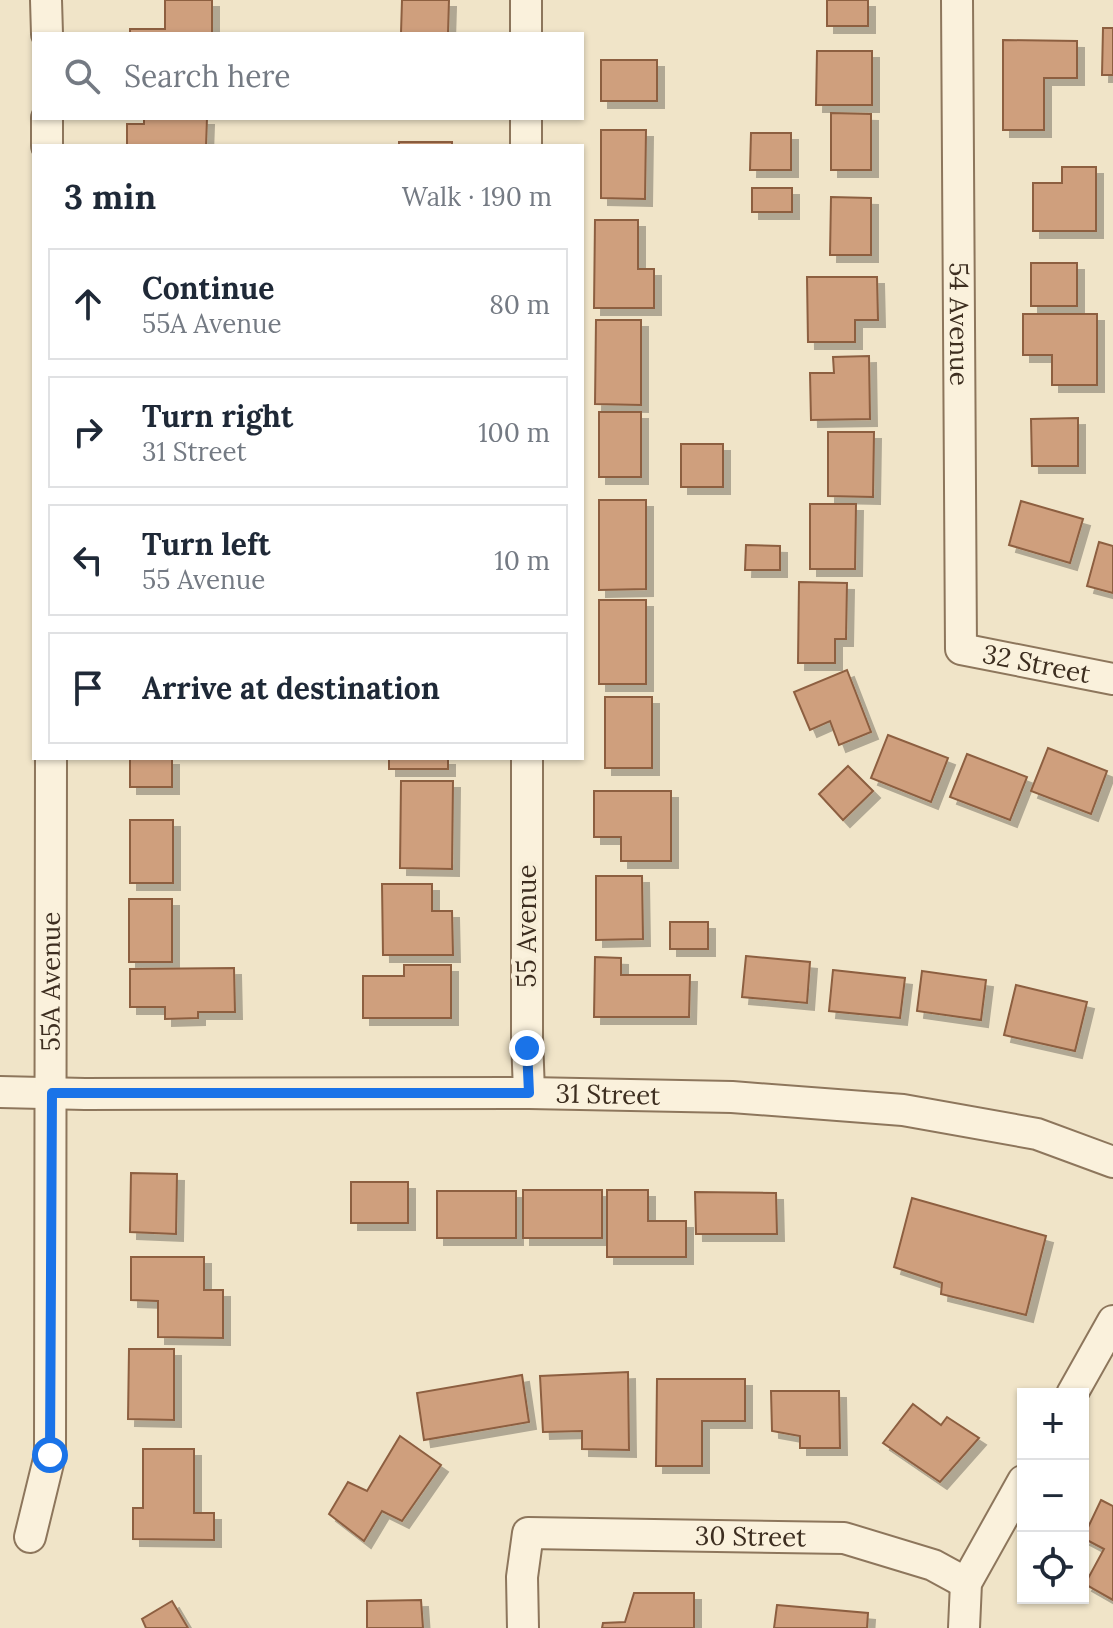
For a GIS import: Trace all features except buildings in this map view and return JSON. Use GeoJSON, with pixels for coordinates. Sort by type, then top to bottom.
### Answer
{"type":"FeatureCollection","features":[{"type":"Feature","properties":{"kind":"street"},"geometry":{"type":"LineString","coordinates":[[46,0],[47,32]]}},
{"type":"Feature","properties":{"kind":"street"},"geometry":{"type":"LineString","coordinates":[[526,0],[526,32]]}},
{"type":"Feature","properties":{"kind":"street","name":"54 Avenue"},"geometry":{"type":"LineString","coordinates":[[957,0],[961,649]]}},
{"type":"Feature","properties":{"kind":"street"},"geometry":{"type":"LineString","coordinates":[[47,120],[47,144]]}},
{"type":"Feature","properties":{"kind":"street"},"geometry":{"type":"LineString","coordinates":[[526,120],[526,144]]}},
{"type":"Feature","properties":{"kind":"street","name":"32 Street"},"geometry":{"type":"LineString","coordinates":[[961,649],[1113,679]]}},
{"type":"Feature","properties":{"kind":"street","name":"55A Avenue"},"geometry":{"type":"LineString","coordinates":[[30,1537],[50,1455],[51,760]]}},
{"type":"Feature","properties":{"kind":"street","name":"55 Avenue"},"geometry":{"type":"LineString","coordinates":[[527,760],[529,1093]]}},
{"type":"Feature","properties":{"kind":"street","name":"31 Street"},"geometry":{"type":"LineString","coordinates":[[0,1092],[529,1093],[732,1097],[903,1110],[1037,1134],[1113,1162]]}},
{"type":"Feature","properties":{"kind":"street"},"geometry":{"type":"LineString","coordinates":[[1075,1388],[1113,1321]]}},
{"type":"Feature","properties":{"kind":"street"},"geometry":{"type":"LineString","coordinates":[[964,1628],[966,1583],[1017,1492]]}},
{"type":"Feature","properties":{"kind":"street","name":"30 Street"},"geometry":{"type":"LineString","coordinates":[[523,1628],[522,1577],[528,1533],[844,1538],[933,1565],[966,1583]]}},
{"type":"Feature","properties":{"kind":"route"},"geometry":{"type":"LineString","coordinates":[[50,1455],[52,1093],[529,1093],[527,1048]]}}]}
